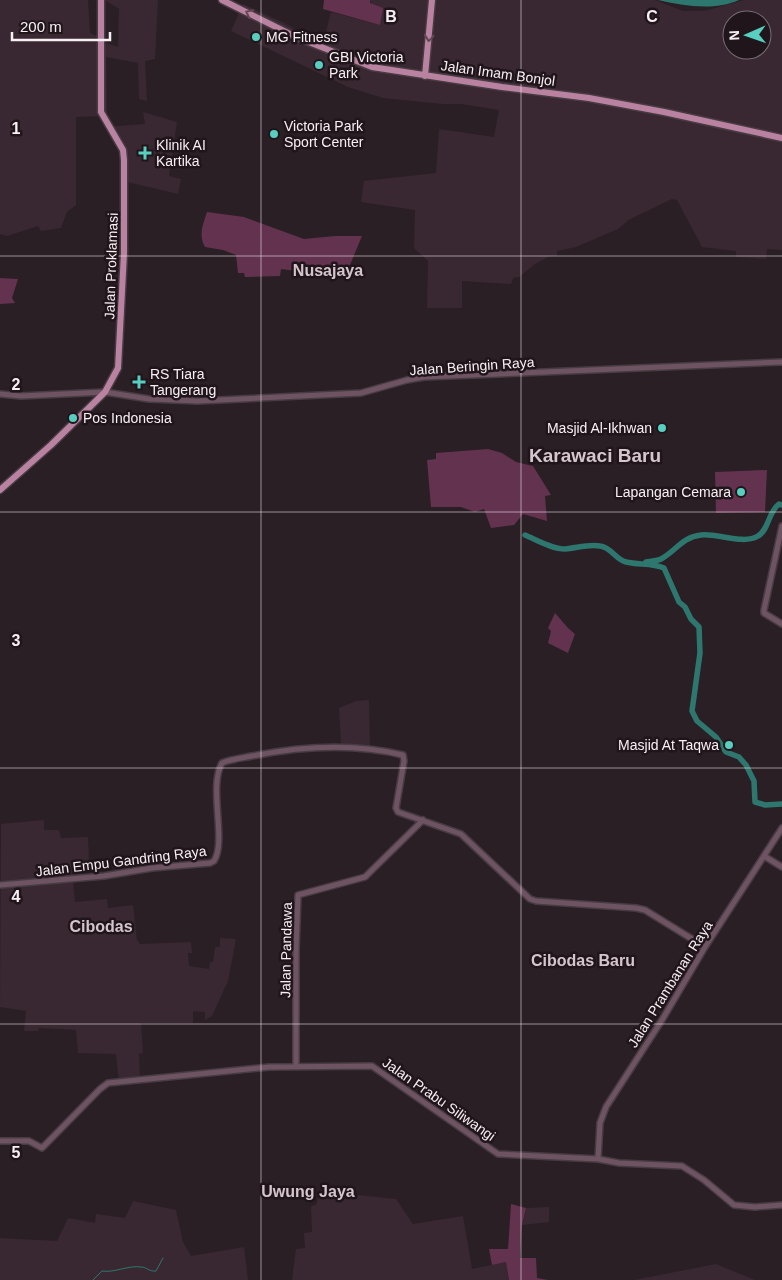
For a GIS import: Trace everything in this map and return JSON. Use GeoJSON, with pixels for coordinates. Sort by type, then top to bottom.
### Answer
{"type":"FeatureCollection","features":[{"type":"Feature","properties":{"kind":"main road","name":"Jalan Proklamasi"},"geometry":{"type":"LineString","coordinates":[[0,490],[51,445],[105,392],[119,365],[125,199],[124,153],[101,112],[101,0]]}},
{"type":"Feature","properties":{"kind":"main road","name":"Jalan Imam Bonjol"},"geometry":{"type":"LineString","coordinates":[[222,0],[296,37],[372,67],[589,98],[664,112],[782,138]]}},
{"type":"Feature","properties":{"kind":"main road"},"geometry":{"type":"LineString","coordinates":[[425,76],[432,0]]}},
{"type":"Feature","properties":{"kind":"street","name":"Jalan Beringin Raya"},"geometry":{"type":"LineString","coordinates":[[0,394],[18,396],[105,392],[149,399],[186,401],[304,397],[361,393],[424,377],[782,362]]}},
{"type":"Feature","properties":{"kind":"street"},"geometry":{"type":"LineString","coordinates":[[782,526],[764,610],[764,613],[782,624]]}},
{"type":"Feature","properties":{"kind":"street","name":"Jalan Empu Gandring Raya"},"geometry":{"type":"LineString","coordinates":[[0,885],[104,876],[152,868],[205,864],[214,861],[218,851],[217,798],[220,765],[226,761],[267,753],[350,746],[375,748],[403,755],[404,761],[396,808],[398,812],[461,834],[530,899],[645,910],[705,948]]}},
{"type":"Feature","properties":{"kind":"street","name":"Jalan Pandawa"},"geometry":{"type":"LineString","coordinates":[[296,1066],[298,895],[365,877],[423,820]]}},
{"type":"Feature","properties":{"kind":"street","name":"Jalan Prambanan Raya"},"geometry":{"type":"LineString","coordinates":[[598,1160],[600,1123],[606,1107],[782,828]]}},
{"type":"Feature","properties":{"kind":"street"},"geometry":{"type":"LineString","coordinates":[[764,856],[782,867]]}},
{"type":"Feature","properties":{"kind":"street","name":"Jalan Prabu Siliwangi"},"geometry":{"type":"LineString","coordinates":[[0,1141],[29,1141],[42,1148],[108,1083],[269,1066],[375,1067],[498,1154],[598,1160],[619,1164],[684,1166],[734,1205],[755,1207],[782,1206]]}},
{"type":"Feature","properties":{"kind":"shaded area"},"geometry":{"type":"Polygon","coordinates":[[[0,0],[88,0],[90,33],[99,37],[99,41],[118,47],[119,9],[105,0],[158,0],[155,59],[145,61],[147,101],[139,99],[138,63],[106,57],[107,116],[76,117],[76,205],[67,212],[61,228],[41,231],[38,226],[7,236],[0,234],[0,0]]]}},
{"type":"Feature","properties":{"kind":"shaded area"},"geometry":{"type":"Polygon","coordinates":[[[324,0],[370,0],[370,3],[383,8],[380,25],[323,9],[324,0]]]}},
{"type":"Feature","properties":{"kind":"shaded area"},"geometry":{"type":"Polygon","coordinates":[[[370,0],[655,0],[683,11],[704,11],[744,0],[782,0],[782,250],[767,249],[766,259],[736,257],[736,251],[702,247],[677,200],[672,199],[630,219],[618,229],[576,247],[557,251],[557,256],[548,257],[535,264],[519,277],[513,278],[511,284],[462,281],[462,308],[427,308],[428,261],[414,248],[415,210],[361,202],[364,181],[436,173],[439,129],[494,137],[499,110],[461,104],[383,98],[348,87],[231,31],[243,4],[323,44],[331,12],[380,25],[370,0]]]}},
{"type":"Feature","properties":{"kind":"shaded area"},"geometry":{"type":"Polygon","coordinates":[[[658,0],[739,0],[719,5],[688,6],[658,0]]]}},
{"type":"Feature","properties":{"kind":"shaded area"},"geometry":{"type":"Polygon","coordinates":[[[143,112],[177,122],[169,176],[181,179],[178,194],[123,181],[124,157],[105,127],[145,124],[143,112]]]}},
{"type":"Feature","properties":{"kind":"shaded area"},"geometry":{"type":"Polygon","coordinates":[[[207,212],[244,217],[304,239],[362,236],[345,277],[281,269],[280,276],[245,277],[244,273],[238,273],[236,255],[223,250],[205,247],[202,234],[207,212]]]}},
{"type":"Feature","properties":{"kind":"shaded area"},"geometry":{"type":"Polygon","coordinates":[[[0,278],[18,279],[12,298],[15,303],[0,304],[0,278]]]}},
{"type":"Feature","properties":{"kind":"shaded area"},"geometry":{"type":"Polygon","coordinates":[[[488,449],[502,453],[516,462],[533,466],[551,495],[545,496],[547,521],[523,514],[514,525],[491,528],[484,509],[475,512],[461,507],[431,507],[427,460],[436,459],[436,453],[488,449]]]}},
{"type":"Feature","properties":{"kind":"shaded area","name":"Lapangan Cemara"},"geometry":{"type":"Polygon","coordinates":[[[767,470],[765,512],[716,513],[715,472],[767,470]]]}},
{"type":"Feature","properties":{"kind":"shaded area"},"geometry":{"type":"Polygon","coordinates":[[[555,613],[575,634],[568,653],[548,643],[551,631],[548,628],[555,613]]]}},
{"type":"Feature","properties":{"kind":"shaded area"},"geometry":{"type":"Polygon","coordinates":[[[369,700],[370,746],[341,745],[339,708],[356,701],[369,700]]]}},
{"type":"Feature","properties":{"kind":"shaded area"},"geometry":{"type":"Polygon","coordinates":[[[44,820],[44,830],[59,830],[61,838],[88,837],[89,862],[82,863],[83,880],[73,881],[75,902],[107,899],[108,908],[133,905],[137,940],[140,944],[191,942],[192,953],[188,953],[189,966],[209,969],[210,962],[213,962],[215,947],[220,947],[220,938],[236,939],[228,981],[212,1016],[205,1020],[205,1012],[193,1011],[193,1023],[141,1023],[143,1053],[139,1054],[140,1079],[119,1081],[116,1054],[78,1053],[76,1030],[39,1028],[38,1031],[24,1031],[26,1011],[0,1007],[1,824],[44,820]]]}},
{"type":"Feature","properties":{"kind":"shaded area"},"geometry":{"type":"Polygon","coordinates":[[[332,1192],[332,1199],[357,1199],[358,1195],[396,1199],[413,1224],[463,1216],[472,1269],[506,1262],[509,1280],[292,1280],[296,1249],[305,1248],[304,1233],[312,1232],[311,1206],[316,1205],[319,1195],[332,1192]]]}},
{"type":"Feature","properties":{"kind":"shaded area"},"geometry":{"type":"Polygon","coordinates":[[[133,1201],[176,1210],[183,1242],[191,1256],[244,1247],[248,1280],[0,1280],[0,1238],[57,1241],[68,1218],[95,1223],[96,1214],[125,1218],[133,1201]]]}},
{"type":"Feature","properties":{"kind":"shaded area"},"geometry":{"type":"Polygon","coordinates":[[[511,1204],[526,1208],[522,1225],[520,1258],[536,1258],[537,1278],[548,1280],[509,1280],[506,1262],[492,1265],[489,1249],[508,1249],[511,1204]]]}},
{"type":"Feature","properties":{"kind":"shaded area"},"geometry":{"type":"Polygon","coordinates":[[[549,1207],[549,1222],[522,1225],[526,1208],[549,1207]]]}},
{"type":"Feature","properties":{"kind":"shaded area"},"geometry":{"type":"Polygon","coordinates":[[[716,1264],[755,1280],[634,1280],[716,1264]]]}},
{"type":"Feature","properties":{"kind":"waterway"},"geometry":{"type":"LineString","coordinates":[[646,562],[661,559],[684,541],[694,536],[707,535],[738,539],[758,536],[764,530],[775,507],[779,504],[782,505]]}},
{"type":"Feature","properties":{"kind":"waterway"},"geometry":{"type":"LineString","coordinates":[[525,535],[560,549],[591,545],[600,546],[610,551],[622,561],[664,568],[679,602],[685,607],[691,619],[699,627],[700,653],[692,711],[697,721],[716,737],[726,752],[739,757],[746,765],[754,781],[755,802],[765,805],[782,804]]}},
{"type":"Feature","properties":{"kind":"waterway"},"geometry":{"type":"LineString","coordinates":[[93,1280],[102,1271],[136,1267],[156,1271],[163,1258]]}},
{"type":"Feature","properties":{"kind":"place","name":"MG Fitness"},"geometry":{"type":"Point","coordinates":[256,37]}},
{"type":"Feature","properties":{"kind":"place","name":"GBI Victoria Park"},"geometry":{"type":"Point","coordinates":[319,65]}},
{"type":"Feature","properties":{"kind":"place","name":"Victoria Park Sport Center"},"geometry":{"type":"Point","coordinates":[274,134]}},
{"type":"Feature","properties":{"kind":"place","name":"Klinik AI Kartika"},"geometry":{"type":"Point","coordinates":[145,153]}},
{"type":"Feature","properties":{"kind":"place","name":"RS Tiara Tangerang"},"geometry":{"type":"Point","coordinates":[139,382]}},
{"type":"Feature","properties":{"kind":"place","name":"Pos Indonesia"},"geometry":{"type":"Point","coordinates":[73,418]}},
{"type":"Feature","properties":{"kind":"place","name":"Masjid Al-Ikhwan"},"geometry":{"type":"Point","coordinates":[662,428]}},
{"type":"Feature","properties":{"kind":"place","name":"Lapangan Cemara"},"geometry":{"type":"Point","coordinates":[741,492]}},
{"type":"Feature","properties":{"kind":"place","name":"Masjid At Taqwa"},"geometry":{"type":"Point","coordinates":[729,745]}},
{"type":"Feature","properties":{"kind":"district","name":"Nusajaya"},"geometry":{"type":"Point","coordinates":[328,270]}},
{"type":"Feature","properties":{"kind":"district","name":"Karawaci Baru"},"geometry":{"type":"Point","coordinates":[595,455]}},
{"type":"Feature","properties":{"kind":"district","name":"Cibodas"},"geometry":{"type":"Point","coordinates":[101,926]}},
{"type":"Feature","properties":{"kind":"district","name":"Cibodas Baru"},"geometry":{"type":"Point","coordinates":[583,960]}},
{"type":"Feature","properties":{"kind":"district","name":"Uwung Jaya"},"geometry":{"type":"Point","coordinates":[308,1191]}}]}
